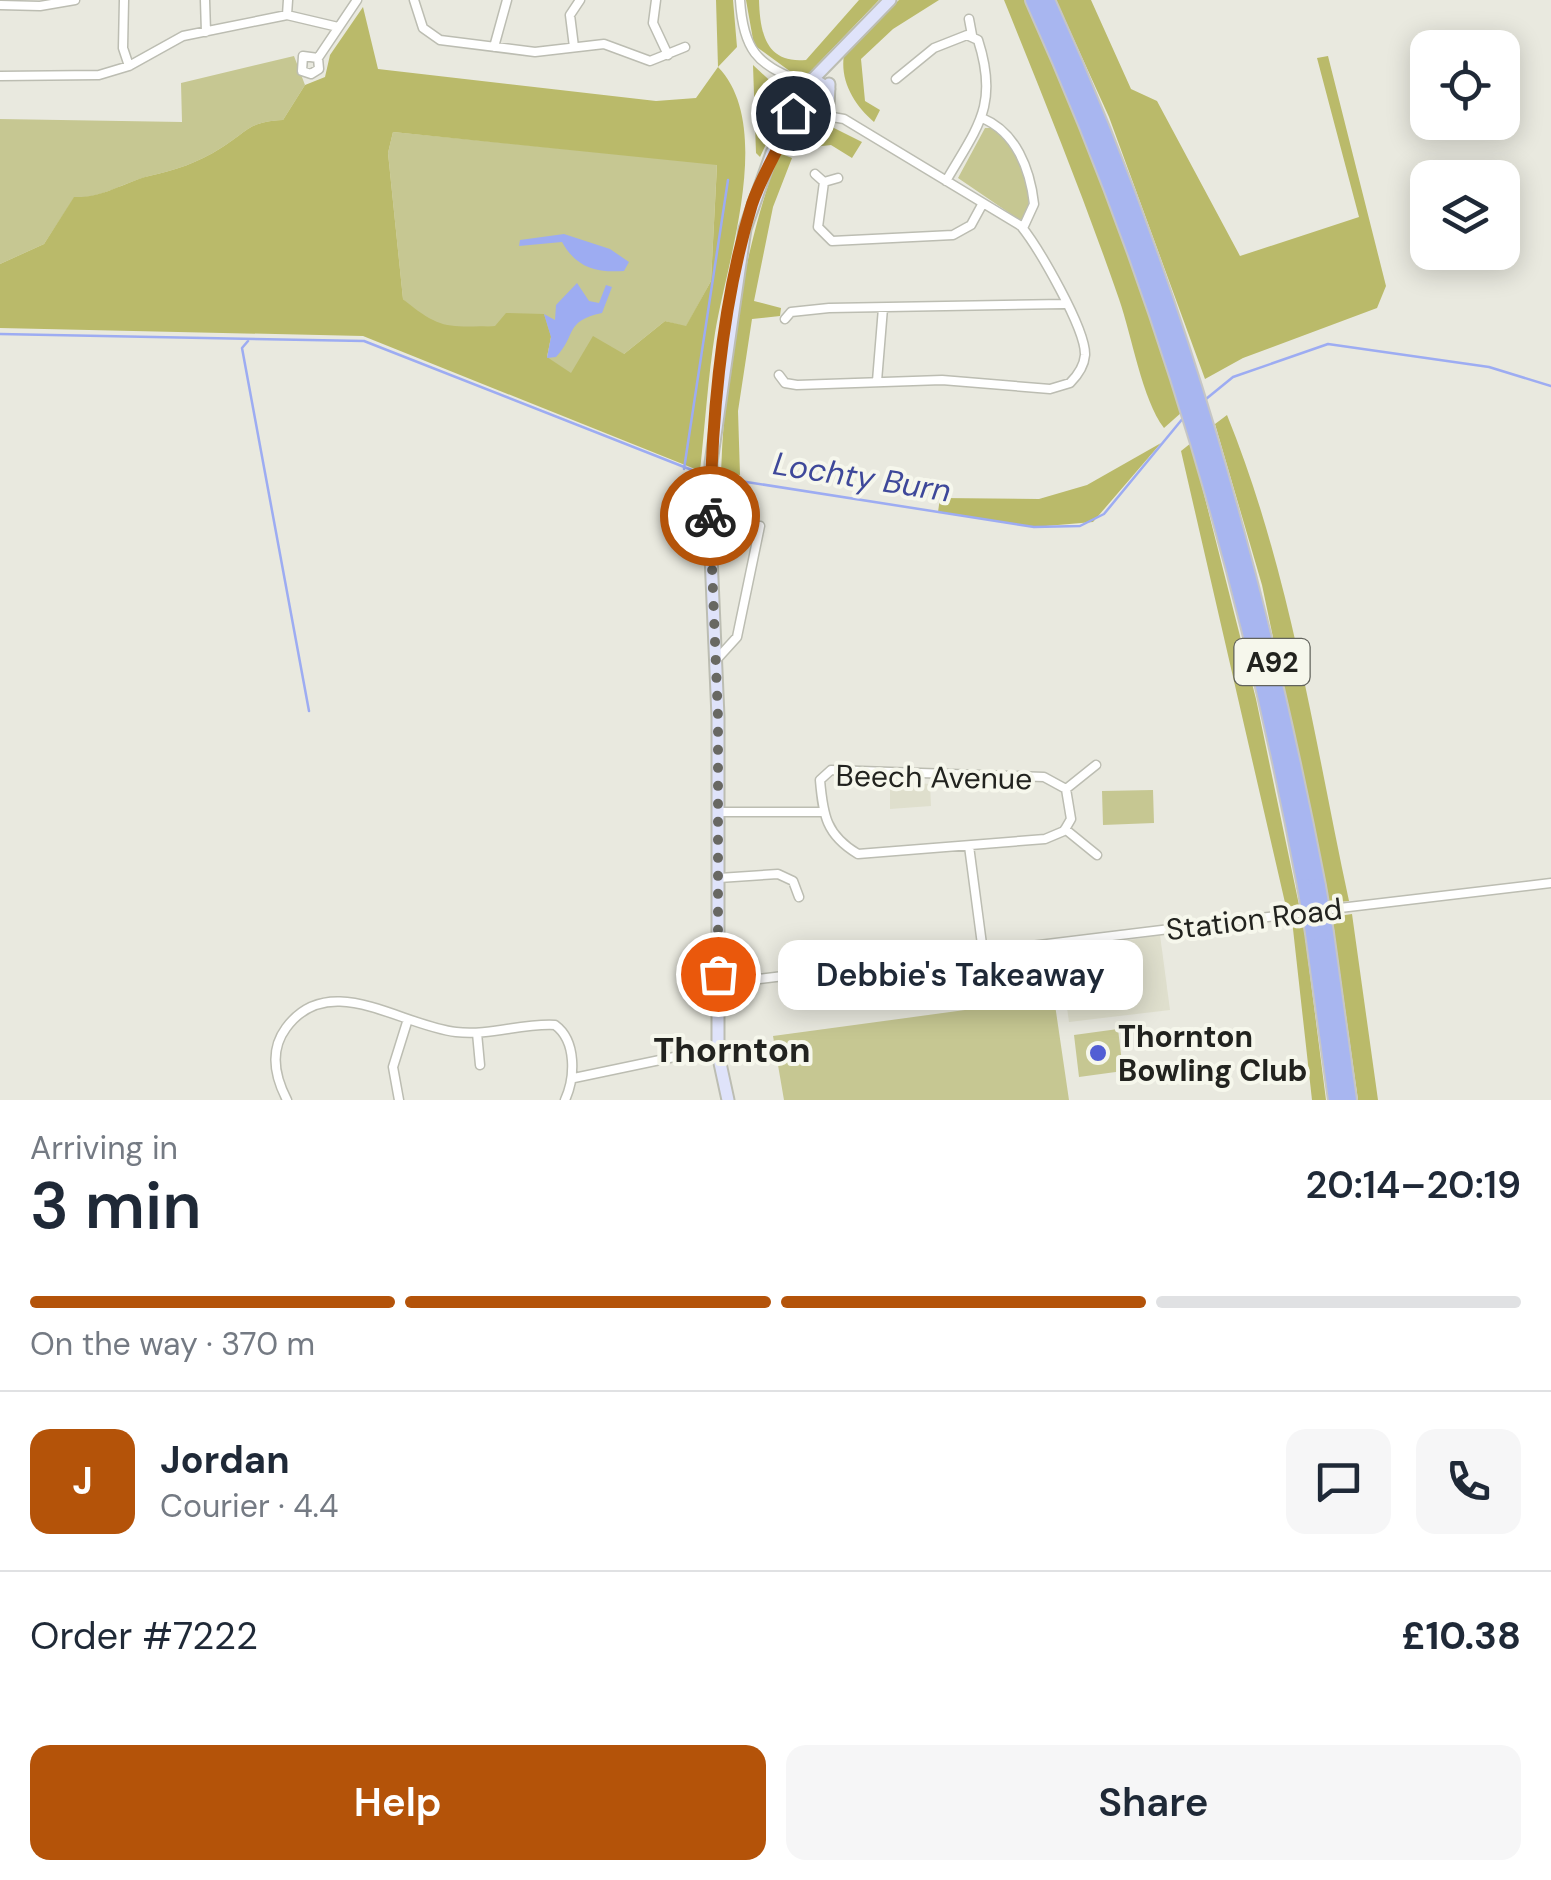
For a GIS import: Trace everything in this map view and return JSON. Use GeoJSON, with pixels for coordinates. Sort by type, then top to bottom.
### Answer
{"type":"FeatureCollection","features":[{"type":"Feature","properties":{"kind":"highway","name":"A92"},"geometry":{"type":"LineString","coordinates":[[1033,0],[1184,371]]}},
{"type":"Feature","properties":{"kind":"highway","name":"A92"},"geometry":{"type":"LineString","coordinates":[[1047,0],[1118,165],[1207,443],[1311,886],[1349,1100]]}},
{"type":"Feature","properties":{"kind":"highway","name":"A92"},"geometry":{"type":"LineString","coordinates":[[1319,933],[1336,1100]]}},
{"type":"Feature","properties":{"kind":"main road"},"geometry":{"type":"LineString","coordinates":[[728,1100],[718,1054],[717,659],[710,486],[745,228],[772,154],[788,127],[795,99],[808,81],[890,0]]}},
{"type":"Feature","properties":{"kind":"main road"},"geometry":{"type":"LineString","coordinates":[[788,127],[818,116],[830,95],[828,64]]}},
{"type":"Feature","properties":{"kind":"main road"},"geometry":{"type":"LineString","coordinates":[[808,81],[830,95]]}},
{"type":"Feature","properties":{"kind":"main road"},"geometry":{"type":"LineString","coordinates":[[795,99],[800,112],[818,116]]}},
{"type":"Feature","properties":{"kind":"street"},"geometry":{"type":"LineString","coordinates":[[0,5],[40,6],[76,0]]}},
{"type":"Feature","properties":{"kind":"street"},"geometry":{"type":"LineString","coordinates":[[124,0],[123,48],[129,66]]}},
{"type":"Feature","properties":{"kind":"street"},"geometry":{"type":"LineString","coordinates":[[205,0],[206,32]]}},
{"type":"Feature","properties":{"kind":"street"},"geometry":{"type":"LineString","coordinates":[[287,16],[288,0]]}},
{"type":"Feature","properties":{"kind":"street"},"geometry":{"type":"LineString","coordinates":[[318,58],[358,0]]}},
{"type":"Feature","properties":{"kind":"street"},"geometry":{"type":"LineString","coordinates":[[414,0],[430,35],[494,47],[536,52],[604,44],[650,61],[685,47]]}},
{"type":"Feature","properties":{"kind":"street"},"geometry":{"type":"LineString","coordinates":[[494,47],[507,0]]}},
{"type":"Feature","properties":{"kind":"street"},"geometry":{"type":"LineString","coordinates":[[574,47],[570,14],[580,0]]}},
{"type":"Feature","properties":{"kind":"street"},"geometry":{"type":"LineString","coordinates":[[656,0],[653,23],[668,55]]}},
{"type":"Feature","properties":{"kind":"street"},"geometry":{"type":"LineString","coordinates":[[740,0],[746,44],[778,72],[795,99]]}},
{"type":"Feature","properties":{"kind":"street"},"geometry":{"type":"LineString","coordinates":[[0,76],[86,77],[129,66],[172,41],[287,16],[338,28]]}},
{"type":"Feature","properties":{"kind":"street"},"geometry":{"type":"LineString","coordinates":[[946,181],[982,118],[990,83],[969,18]]}},
{"type":"Feature","properties":{"kind":"street"},"geometry":{"type":"LineString","coordinates":[[896,80],[934,48],[972,35]]}},
{"type":"Feature","properties":{"kind":"street"},"geometry":{"type":"LineString","coordinates":[[907,70],[915,79]]}},
{"type":"Feature","properties":{"kind":"street"},"geometry":{"type":"LineString","coordinates":[[778,72],[808,81]]}},
{"type":"Feature","properties":{"kind":"street"},"geometry":{"type":"LineString","coordinates":[[830,95],[844,120]]}},
{"type":"Feature","properties":{"kind":"street"},"geometry":{"type":"LineString","coordinates":[[778,392],[782,379],[1061,387],[1078,374],[1085,350],[1041,250],[1023,228],[844,120],[818,116]]}},
{"type":"Feature","properties":{"kind":"street"},"geometry":{"type":"LineString","coordinates":[[982,118],[1008,132],[1022,164],[1034,204],[1023,228]]}},
{"type":"Feature","properties":{"kind":"street"},"geometry":{"type":"LineString","coordinates":[[815,174],[824,182]]}},
{"type":"Feature","properties":{"kind":"street"},"geometry":{"type":"LineString","coordinates":[[824,182],[838,178]]}},
{"type":"Feature","properties":{"kind":"street"},"geometry":{"type":"LineString","coordinates":[[824,182],[818,227],[825,238],[836,241],[952,235],[972,225],[984,203]]}},
{"type":"Feature","properties":{"kind":"street"},"geometry":{"type":"LineString","coordinates":[[787,312],[1065,304]]}},
{"type":"Feature","properties":{"kind":"street"},"geometry":{"type":"LineString","coordinates":[[877,381],[883,308]]}},
{"type":"Feature","properties":{"kind":"street"},"geometry":{"type":"LineString","coordinates":[[717,659],[737,637],[760,526]]}},
{"type":"Feature","properties":{"kind":"street"},"geometry":{"type":"LineString","coordinates":[[1066,788],[1096,765]]}},
{"type":"Feature","properties":{"kind":"street","name":"Beech Avenue"},"geometry":{"type":"LineString","coordinates":[[823,812],[820,780],[831,770],[1044,777],[1066,788],[1071,819],[1065,829]]}},
{"type":"Feature","properties":{"kind":"street"},"geometry":{"type":"LineString","coordinates":[[718,812],[823,812],[830,832],[858,854],[1045,839],[1065,829],[1097,854]]}},
{"type":"Feature","properties":{"kind":"street"},"geometry":{"type":"LineString","coordinates":[[969,846],[983,952]]}},
{"type":"Feature","properties":{"kind":"street"},"geometry":{"type":"LineString","coordinates":[[719,878],[778,874],[793,881],[800,897]]}},
{"type":"Feature","properties":{"kind":"street","name":"Station Road"},"geometry":{"type":"LineString","coordinates":[[718,984],[1551,883]]}},
{"type":"Feature","properties":{"kind":"street"},"geometry":{"type":"LineString","coordinates":[[880,964],[886,999]]}},
{"type":"Feature","properties":{"kind":"street"},"geometry":{"type":"LineString","coordinates":[[286,1100],[278,1082],[276,1048],[289,1024],[302,1012],[332,999],[439,1030],[477,1034],[555,1025],[566,1036],[574,1078],[565,1100]]}},
{"type":"Feature","properties":{"kind":"street"},"geometry":{"type":"LineString","coordinates":[[399,1100],[393,1067],[408,1019]]}},
{"type":"Feature","properties":{"kind":"street"},"geometry":{"type":"LineString","coordinates":[[477,1034],[480,1064]]}},
{"type":"Feature","properties":{"kind":"street"},"geometry":{"type":"LineString","coordinates":[[574,1078],[679,1056],[718,1054]]}},
{"type":"Feature","properties":{"kind":"shaded area"},"geometry":{"type":"Polygon","coordinates":[[[716,0],[733,0],[737,47],[718,67],[716,0]]]}},
{"type":"Feature","properties":{"kind":"shaded area"},"geometry":{"type":"Polygon","coordinates":[[[746,0],[759,0],[764,34],[773,51],[792,60],[806,60],[859,0],[879,0],[807,75],[791,72],[754,45],[746,0]]]}},
{"type":"Feature","properties":{"kind":"shaded area"},"geometry":{"type":"Polygon","coordinates":[[[899,0],[939,0],[893,29],[861,59],[865,101],[880,110],[874,122],[849,90],[844,71],[845,50],[899,0]]]}},
{"type":"Feature","properties":{"kind":"shaded area"},"geometry":{"type":"Polygon","coordinates":[[[1004,0],[1025,0],[1106,191],[1182,412],[1164,428],[1150,401],[1106,261],[1004,0]]]}},
{"type":"Feature","properties":{"kind":"shaded area"},"geometry":{"type":"Polygon","coordinates":[[[1056,0],[1091,0],[1131,89],[1157,101],[1240,256],[1359,217],[1317,58],[1328,56],[1386,286],[1377,308],[1243,358],[1205,379],[1109,117],[1056,0]]]}},
{"type":"Feature","properties":{"kind":"shaded area"},"geometry":{"type":"Polygon","coordinates":[[[363,7],[378,69],[656,101],[696,98],[718,67],[735,92],[743,123],[745,158],[736,232],[715,333],[700,471],[363,336],[0,328],[0,264],[44,244],[74,197],[103,193],[186,165],[255,125],[283,120],[305,85],[325,77],[330,55],[363,7]],[[393,132],[388,153],[403,299],[426,316],[455,326],[495,326],[506,313],[544,314],[551,337],[547,357],[571,373],[593,336],[624,354],[665,321],[686,326],[711,281],[717,165],[393,132]]]}},
{"type":"Feature","properties":{"kind":"shaded area"},"geometry":{"type":"Polygon","coordinates":[[[753,65],[781,91],[786,102],[760,157],[756,153],[753,65]]]}},
{"type":"Feature","properties":{"kind":"shaded area"},"geometry":{"type":"Polygon","coordinates":[[[826,124],[862,142],[852,158],[831,145],[796,149],[789,137],[798,129],[826,124]]]}},
{"type":"Feature","properties":{"kind":"shaded area"},"geometry":{"type":"Polygon","coordinates":[[[779,153],[792,158],[773,207],[754,301],[781,308],[780,316],[752,319],[738,411],[740,475],[721,473],[727,392],[745,271],[779,153]]]}},
{"type":"Feature","properties":{"kind":"shaded area"},"geometry":{"type":"Polygon","coordinates":[[[1227,415],[1268,533],[1284,594],[1349,901],[1329,903],[1262,585],[1215,424],[1227,415]]]}},
{"type":"Feature","properties":{"kind":"shaded area"},"geometry":{"type":"Polygon","coordinates":[[[1161,443],[1093,522],[1034,527],[938,512],[940,498],[1039,499],[1087,485],[1161,443]]]}},
{"type":"Feature","properties":{"kind":"shaded area"},"geometry":{"type":"Polygon","coordinates":[[[1191,443],[1256,699],[1299,905],[1286,907],[1181,451],[1191,443]]]}},
{"type":"Feature","properties":{"kind":"shaded area"},"geometry":{"type":"Polygon","coordinates":[[[890,781],[930,784],[931,806],[890,809],[890,781]]]}},
{"type":"Feature","properties":{"kind":"shaded area"},"geometry":{"type":"Polygon","coordinates":[[[1352,914],[1378,1100],[1358,1100],[1332,917],[1352,914]]]}},
{"type":"Feature","properties":{"kind":"shaded area"},"geometry":{"type":"Polygon","coordinates":[[[1292,920],[1303,920],[1326,1100],[1312,1100],[1292,920]]]}},
{"type":"Feature","properties":{"kind":"shaded area"},"geometry":{"type":"Polygon","coordinates":[[[1160,935],[1170,1010],[1069,1022],[1059,952],[1160,935]]]}},
{"type":"Feature","properties":{"kind":"green space"},"geometry":{"type":"Polygon","coordinates":[[[294,56],[305,85],[283,120],[255,125],[186,165],[103,193],[74,198],[44,244],[0,264],[0,119],[182,122],[181,83],[294,56]]]}},
{"type":"Feature","properties":{"kind":"green space"},"geometry":{"type":"Polygon","coordinates":[[[985,128],[994,128],[1002,135],[1017,157],[1029,196],[1024,219],[1018,219],[958,178],[985,128]]]}},
{"type":"Feature","properties":{"kind":"green space"},"geometry":{"type":"Polygon","coordinates":[[[393,132],[717,164],[711,281],[686,327],[665,321],[624,354],[571,374],[547,358],[551,337],[495,326],[448,330],[419,315],[403,299],[388,153],[393,132]]]}},
{"type":"Feature","properties":{"kind":"green space"},"geometry":{"type":"Polygon","coordinates":[[[1153,790],[1154,823],[1103,825],[1102,791],[1153,790]]]}},
{"type":"Feature","properties":{"kind":"green space"},"geometry":{"type":"Polygon","coordinates":[[[1054,998],[1069,1100],[784,1100],[773,1036],[1054,998]]]}},
{"type":"Feature","properties":{"kind":"green space","name":"Thornton Bowling Club"},"geometry":{"type":"Polygon","coordinates":[[[1118,1029],[1123,1071],[1079,1077],[1074,1035],[1118,1029]]]}},
{"type":"Feature","properties":{"kind":"water"},"geometry":{"type":"Polygon","coordinates":[[[564,234],[610,249],[629,262],[624,271],[604,271],[580,263],[562,242],[519,246],[520,240],[564,234]]]}},
{"type":"Feature","properties":{"kind":"water"},"geometry":{"type":"Polygon","coordinates":[[[577,283],[589,301],[599,303],[606,285],[612,287],[602,313],[582,320],[556,357],[547,358],[551,337],[544,314],[555,320],[556,305],[577,283]]]}},
{"type":"Feature","properties":{"kind":"waterway"},"geometry":{"type":"LineString","coordinates":[[684,469],[728,180]]}},
{"type":"Feature","properties":{"kind":"waterway","name":"Lochty Burn"},"geometry":{"type":"LineString","coordinates":[[0,334],[364,341],[707,476]]}},
{"type":"Feature","properties":{"kind":"waterway"},"geometry":{"type":"LineString","coordinates":[[248,341],[242,348],[309,711]]}},
{"type":"Feature","properties":{"kind":"waterway","name":"Lochty Burn"},"geometry":{"type":"LineString","coordinates":[[1206,399],[1233,377],[1328,344],[1489,367],[1551,386]]}},
{"type":"Feature","properties":{"kind":"waterway","name":"Lochty Burn"},"geometry":{"type":"LineString","coordinates":[[715,477],[1034,527],[1080,526],[1104,514],[1184,417]]}},
{"type":"Feature","properties":{"kind":"way so far"},"geometry":{"type":"LineString","coordinates":[[710,516],[717,659],[718,974]]}},
{"type":"Feature","properties":{"kind":"place","name":"Debbie's Takeaway"},"geometry":{"type":"Point","coordinates":[718,974]}},
{"type":"Feature","properties":{"kind":"place","name":"Thornton Bowling Club"},"geometry":{"type":"Point","coordinates":[1098,1053]}},
{"type":"Feature","properties":{"kind":"district","name":"Thornton"},"geometry":{"type":"Point","coordinates":[732,1050]}},
{"type":"Feature","properties":{"kind":"route"},"geometry":{"type":"LineString","coordinates":[[710,516],[715,415],[745,228],[772,154],[793,113]]}}]}
